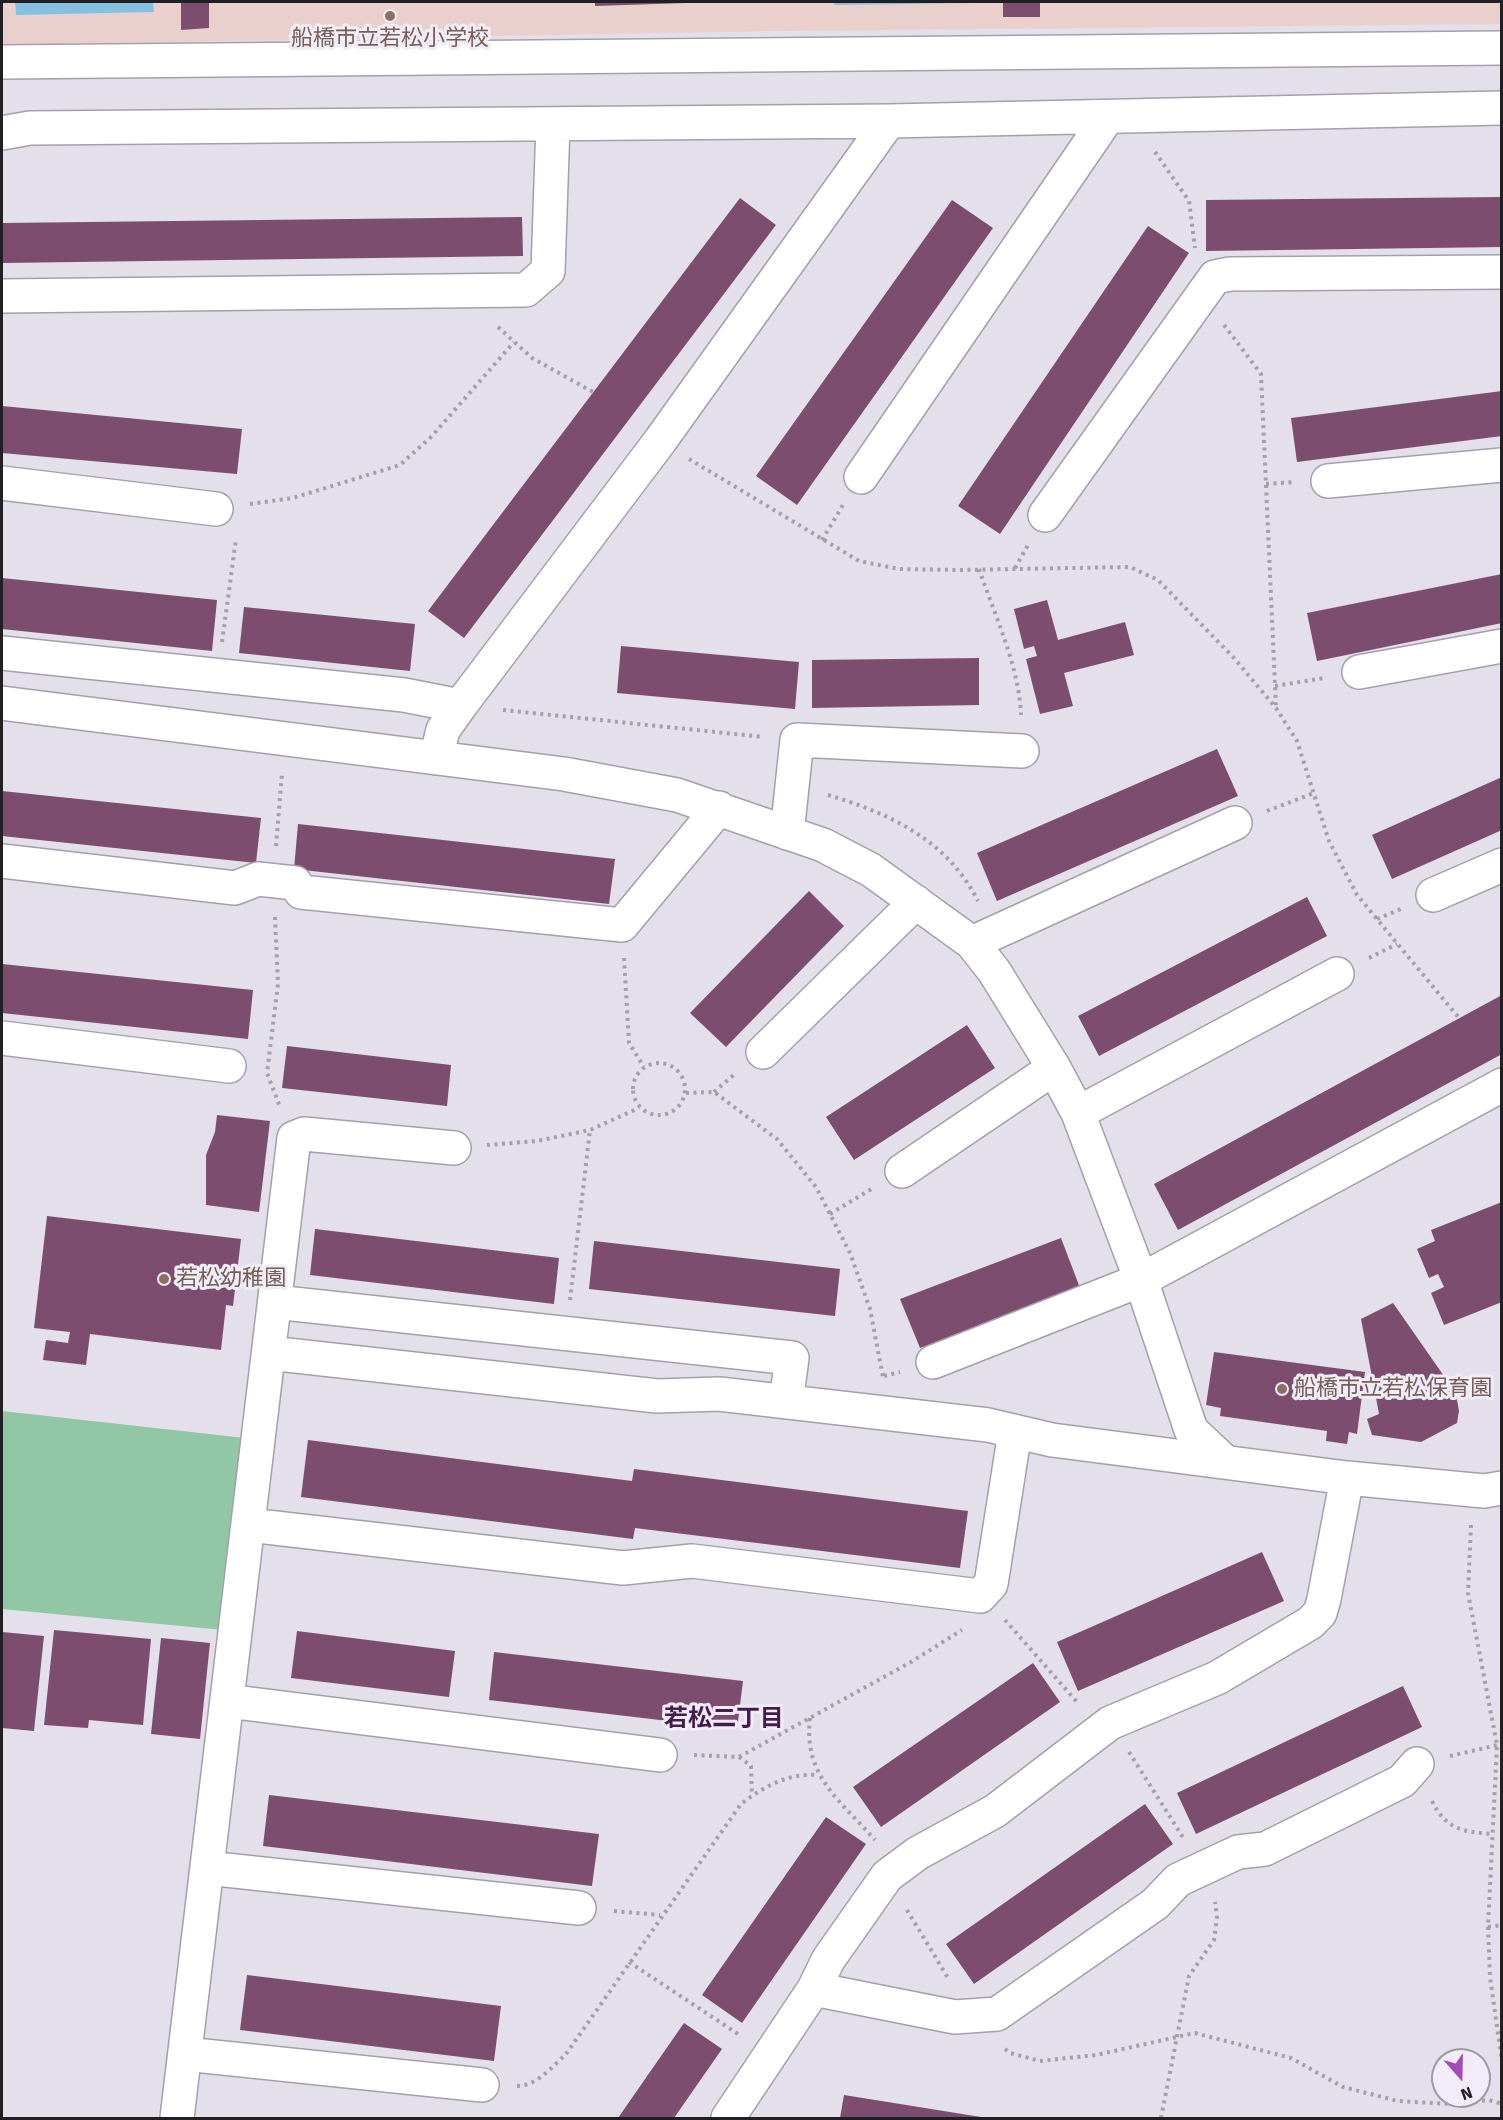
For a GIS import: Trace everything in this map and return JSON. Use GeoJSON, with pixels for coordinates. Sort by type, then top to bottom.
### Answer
{"type":"FeatureCollection","features":[{"type":"Feature","properties":{"kind":"street"},"geometry":{"type":"LineString","coordinates":[[2,62],[1502,48]]}},
{"type":"Feature","properties":{"kind":"street"},"geometry":{"type":"LineString","coordinates":[[2,133],[30,128],[889,121],[1502,108]]}},
{"type":"Feature","properties":{"kind":"street"},"geometry":{"type":"LineString","coordinates":[[861,477],[1117,117]]}},
{"type":"Feature","properties":{"kind":"street"},"geometry":{"type":"LineString","coordinates":[[436,758],[444,730],[460,706],[660,441],[889,121]]}},
{"type":"Feature","properties":{"kind":"street"},"geometry":{"type":"LineString","coordinates":[[2,296],[526,290],[548,271],[553,124]]}},
{"type":"Feature","properties":{"kind":"street"},"geometry":{"type":"LineString","coordinates":[[1045,515],[1215,277],[1230,274],[1502,272]]}},
{"type":"Feature","properties":{"kind":"street"},"geometry":{"type":"LineString","coordinates":[[1328,481],[1502,465]]}},
{"type":"Feature","properties":{"kind":"street"},"geometry":{"type":"LineString","coordinates":[[2,483],[228,508]]}},
{"type":"Feature","properties":{"kind":"street"},"geometry":{"type":"LineString","coordinates":[[1359,672],[1502,646]]}},
{"type":"Feature","properties":{"kind":"street"},"geometry":{"type":"LineString","coordinates":[[460,706],[404,695],[16,654],[13,704],[576,776],[677,795],[822,845],[871,870],[972,943],[994,971],[1054,1068],[1078,1113],[1141,1280],[1191,1430],[1224,1461]]}},
{"type":"Feature","properties":{"kind":"street"},"geometry":{"type":"LineString","coordinates":[[787,832],[797,740],[1022,751]]}},
{"type":"Feature","properties":{"kind":"street"},"geometry":{"type":"LineString","coordinates":[[2,861],[235,888],[258,879],[295,883],[301,892],[622,925],[719,808]]}},
{"type":"Feature","properties":{"kind":"street"},"geometry":{"type":"LineString","coordinates":[[972,943],[1235,823]]}},
{"type":"Feature","properties":{"kind":"street"},"geometry":{"type":"LineString","coordinates":[[1433,895],[1502,865]]}},
{"type":"Feature","properties":{"kind":"street"},"geometry":{"type":"LineString","coordinates":[[763,1052],[916,902]]}},
{"type":"Feature","properties":{"kind":"street"},"geometry":{"type":"LineString","coordinates":[[1078,1113],[1337,974]]}},
{"type":"Feature","properties":{"kind":"street"},"geometry":{"type":"LineString","coordinates":[[2,1038],[229,1066]]}},
{"type":"Feature","properties":{"kind":"street"},"geometry":{"type":"LineString","coordinates":[[902,1171],[1054,1068]]}},
{"type":"Feature","properties":{"kind":"street"},"geometry":{"type":"LineString","coordinates":[[933,1362],[1141,1280],[1502,1085]]}},
{"type":"Feature","properties":{"kind":"street"},"geometry":{"type":"LineString","coordinates":[[177,2118],[294,1138],[304,1134],[454,1148]]}},
{"type":"Feature","properties":{"kind":"street"},"geometry":{"type":"LineString","coordinates":[[275,1302],[792,1358],[786,1402]]}},
{"type":"Feature","properties":{"kind":"street"},"geometry":{"type":"LineString","coordinates":[[269,1353],[657,1396],[719,1394],[988,1425],[1052,1440],[1347,1478],[1484,1491],[1502,1488]]}},
{"type":"Feature","properties":{"kind":"street"},"geometry":{"type":"LineString","coordinates":[[249,1525],[623,1568],[692,1561],[990,1597],[1015,1432]]}},
{"type":"Feature","properties":{"kind":"street"},"geometry":{"type":"LineString","coordinates":[[728,2118],[814,1989],[828,1960],[893,1872],[918,1852],[995,1811],[1110,1723],[1217,1678],[1320,1613],[1347,1478]]}},
{"type":"Feature","properties":{"kind":"street"},"geometry":{"type":"LineString","coordinates":[[227,1701],[660,1755]]}},
{"type":"Feature","properties":{"kind":"street"},"geometry":{"type":"LineString","coordinates":[[814,1989],[955,2017],[997,2014],[1155,1905],[1178,1880],[1238,1852],[1265,1849],[1402,1781],[1418,1764]]}},
{"type":"Feature","properties":{"kind":"street"},"geometry":{"type":"LineString","coordinates":[[207,1868],[579,1908]]}},
{"type":"Feature","properties":{"kind":"street"},"geometry":{"type":"LineString","coordinates":[[185,2054],[482,2085]]}},
{"type":"Feature","properties":{"kind":"path"},"geometry":{"type":"LineString","coordinates":[[1117,117],[1170,172],[1188,201],[1202,295],[1262,374],[1276,708]]}},
{"type":"Feature","properties":{"kind":"path"},"geometry":{"type":"LineString","coordinates":[[483,291],[495,324],[514,342],[532,358],[593,392]]}},
{"type":"Feature","properties":{"kind":"path"},"geometry":{"type":"LineString","coordinates":[[218,675],[228,508],[293,498],[400,465],[432,436],[514,342]]}},
{"type":"Feature","properties":{"kind":"path"},"geometry":{"type":"LineString","coordinates":[[660,441],[859,561],[899,569],[1130,567],[1158,580],[1234,658],[1276,708],[1297,741],[1329,841],[1357,895],[1459,1018]]}},
{"type":"Feature","properties":{"kind":"path"},"geometry":{"type":"LineString","coordinates":[[979,569],[1009,656],[1020,702],[1022,751]]}},
{"type":"Feature","properties":{"kind":"path"},"geometry":{"type":"LineString","coordinates":[[1275,686],[1359,672]]}},
{"type":"Feature","properties":{"kind":"path"},"geometry":{"type":"LineString","coordinates":[[460,706],[797,740]]}},
{"type":"Feature","properties":{"kind":"path"},"geometry":{"type":"LineString","coordinates":[[285,738],[274,881],[278,984],[267,1073],[294,1138]]}},
{"type":"Feature","properties":{"kind":"path"},"geometry":{"type":"LineString","coordinates":[[1235,823],[1314,793]]}},
{"type":"Feature","properties":{"kind":"path"},"geometry":{"type":"LineString","coordinates":[[622,925],[629,1042],[644,1067]]}},
{"type":"Feature","properties":{"kind":"path"},"geometry":{"type":"LineString","coordinates":[[659,1062],[674,1067],[684,1078],[686,1093],[680,1107],[652,1115],[639,1108],[633,1094],[634,1078],[644,1067],[659,1062]]}},
{"type":"Feature","properties":{"kind":"path"},"geometry":{"type":"LineString","coordinates":[[686,1093],[714,1092],[777,1138],[816,1187],[850,1253],[870,1309],[885,1385]]}},
{"type":"Feature","properties":{"kind":"path"},"geometry":{"type":"LineString","coordinates":[[454,1148],[537,1141],[590,1130],[639,1108]]}},
{"type":"Feature","properties":{"kind":"path"},"geometry":{"type":"LineString","coordinates":[[567,1334],[590,1130]]}},
{"type":"Feature","properties":{"kind":"path"},"geometry":{"type":"LineString","coordinates":[[830,1214],[902,1171]]}},
{"type":"Feature","properties":{"kind":"path"},"geometry":{"type":"LineString","coordinates":[[871,1375],[883,1376],[933,1362]]}},
{"type":"Feature","properties":{"kind":"path"},"geometry":{"type":"LineString","coordinates":[[1471,1517],[1468,1593],[1499,1744],[1488,1927],[1490,1977],[1502,2062]]}},
{"type":"Feature","properties":{"kind":"path"},"geometry":{"type":"LineString","coordinates":[[660,1755],[739,1756],[810,1718],[978,1620],[990,1597],[1072,1699],[1110,1723],[1202,1869],[1213,1891],[1217,1918],[1214,1940],[1189,1976],[1161,2118]]}},
{"type":"Feature","properties":{"kind":"path"},"geometry":{"type":"LineString","coordinates":[[810,1718],[807,1738],[817,1774],[893,1872],[971,2016],[1010,2054],[1040,2061],[1096,2055],[1195,2033],[1291,2058],[1343,2087],[1398,2101],[1450,2104],[1489,2100],[1502,2104]]}},
{"type":"Feature","properties":{"kind":"path"},"geometry":{"type":"LineString","coordinates":[[1493,1834],[1462,1831],[1439,1815],[1418,1764],[1499,1744]]}},
{"type":"Feature","properties":{"kind":"path"},"geometry":{"type":"LineString","coordinates":[[739,1756],[751,1767],[752,1795]]}},
{"type":"Feature","properties":{"kind":"path"},"geometry":{"type":"LineString","coordinates":[[482,2085],[524,2086],[543,2075],[566,2054],[661,1915],[741,1804],[762,1788],[803,1774],[817,1774]]}},
{"type":"Feature","properties":{"kind":"path"},"geometry":{"type":"LineString","coordinates":[[579,1908],[661,1915]]}},
{"type":"Feature","properties":{"kind":"path"},"geometry":{"type":"LineString","coordinates":[[1488,1927],[1502,1925]]}},
{"type":"Feature","properties":{"kind":"path"},"geometry":{"type":"LineString","coordinates":[[629,1962],[771,2055]]}},
{"type":"Feature","properties":{"kind":"shaded area","name":"船橋市立若松小学校"},"geometry":{"type":"Polygon","coordinates":[[[2,2],[1501,2],[1502,24],[778,31],[2,45],[2,2]]]}},
{"type":"Feature","properties":{"kind":"green space"},"geometry":{"type":"Polygon","coordinates":[[[2,1411],[245,1438],[223,1630],[2,1609],[2,1411]]]}},
{"type":"Feature","properties":{"kind":"water"},"geometry":{"type":"Polygon","coordinates":[[[15,2],[153,2],[154,12],[16,15],[15,2]]]}},
{"type":"Feature","properties":{"kind":"water"},"geometry":{"type":"Polygon","coordinates":[[[834,2],[975,2],[975,3],[834,5],[834,2]]]}},
{"type":"Feature","properties":{"kind":"building"},"geometry":{"type":"Polygon","coordinates":[[[181,2],[209,2],[209,28],[181,30],[181,2]]]}},
{"type":"Feature","properties":{"kind":"building"},"geometry":{"type":"Polygon","coordinates":[[[595,2],[686,2],[686,3],[595,6],[595,2]]]}},
{"type":"Feature","properties":{"kind":"building"},"geometry":{"type":"Polygon","coordinates":[[[1003,2],[1040,2],[1040,17],[1003,17],[1003,2]]]}},
{"type":"Feature","properties":{"kind":"building"},"geometry":{"type":"Polygon","coordinates":[[[1502,197],[1502,247],[1206,251],[1206,200],[1502,197]]]}},
{"type":"Feature","properties":{"kind":"building"},"geometry":{"type":"Polygon","coordinates":[[[740,198],[776,225],[464,638],[428,611],[740,198]]]}},
{"type":"Feature","properties":{"kind":"building"},"geometry":{"type":"Polygon","coordinates":[[[952,200],[993,228],[797,505],[756,476],[952,200]]]}},
{"type":"Feature","properties":{"kind":"building"},"geometry":{"type":"Polygon","coordinates":[[[522,217],[523,256],[2,263],[2,223],[522,217]]]}},
{"type":"Feature","properties":{"kind":"building"},"geometry":{"type":"Polygon","coordinates":[[[1148,226],[1189,253],[1000,534],[958,506],[1148,226]]]}},
{"type":"Feature","properties":{"kind":"building"},"geometry":{"type":"Polygon","coordinates":[[[1502,391],[1502,436],[1297,462],[1291,418],[1502,391]]]}},
{"type":"Feature","properties":{"kind":"building"},"geometry":{"type":"Polygon","coordinates":[[[2,406],[242,429],[237,474],[2,453],[2,406]]]}},
{"type":"Feature","properties":{"kind":"building"},"geometry":{"type":"Polygon","coordinates":[[[1502,574],[1502,623],[1317,661],[1307,613],[1502,574]]]}},
{"type":"Feature","properties":{"kind":"building"},"geometry":{"type":"Polygon","coordinates":[[[2,578],[217,600],[212,651],[2,629],[2,578]]]}},
{"type":"Feature","properties":{"kind":"building"},"geometry":{"type":"Polygon","coordinates":[[[1047,600],[1058,640],[1125,622],[1134,655],[1064,673],[1073,706],[1040,714],[1026,659],[1037,656],[1034,646],[1024,649],[1014,609],[1047,600]]]}},
{"type":"Feature","properties":{"kind":"building"},"geometry":{"type":"Polygon","coordinates":[[[244,607],[415,624],[410,671],[239,653],[244,607]]]}},
{"type":"Feature","properties":{"kind":"building"},"geometry":{"type":"Polygon","coordinates":[[[621,646],[799,662],[795,709],[617,693],[621,646]]]}},
{"type":"Feature","properties":{"kind":"building"},"geometry":{"type":"Polygon","coordinates":[[[979,658],[979,705],[812,708],[812,660],[979,658]]]}},
{"type":"Feature","properties":{"kind":"building"},"geometry":{"type":"Polygon","coordinates":[[[1217,749],[1238,796],[997,901],[977,853],[1217,749]]]}},
{"type":"Feature","properties":{"kind":"building"},"geometry":{"type":"Polygon","coordinates":[[[1502,777],[1502,830],[1392,879],[1372,835],[1502,777]]]}},
{"type":"Feature","properties":{"kind":"building"},"geometry":{"type":"Polygon","coordinates":[[[2,791],[261,818],[256,863],[2,836],[2,791]]]}},
{"type":"Feature","properties":{"kind":"building"},"geometry":{"type":"Polygon","coordinates":[[[298,824],[615,859],[609,904],[294,869],[298,824]]]}},
{"type":"Feature","properties":{"kind":"building"},"geometry":{"type":"Polygon","coordinates":[[[809,891],[844,926],[726,1047],[690,1013],[809,891]]]}},
{"type":"Feature","properties":{"kind":"building"},"geometry":{"type":"Polygon","coordinates":[[[1307,897],[1327,936],[1099,1056],[1078,1016],[1307,897]]]}},
{"type":"Feature","properties":{"kind":"building"},"geometry":{"type":"Polygon","coordinates":[[[2,964],[253,990],[248,1039],[2,1013],[2,964]]]}},
{"type":"Feature","properties":{"kind":"building"},"geometry":{"type":"Polygon","coordinates":[[[1502,995],[1502,1054],[1178,1230],[1154,1184],[1502,995]]]}},
{"type":"Feature","properties":{"kind":"building"},"geometry":{"type":"Polygon","coordinates":[[[967,1025],[995,1068],[854,1160],[826,1117],[967,1025]]]}},
{"type":"Feature","properties":{"kind":"building"},"geometry":{"type":"Polygon","coordinates":[[[287,1046],[451,1065],[447,1106],[282,1088],[287,1046]]]}},
{"type":"Feature","properties":{"kind":"building"},"geometry":{"type":"Polygon","coordinates":[[[217,1115],[270,1121],[259,1212],[206,1205],[206,1155],[215,1132],[217,1115]]]}},
{"type":"Feature","properties":{"kind":"building"},"geometry":{"type":"Polygon","coordinates":[[[1502,1202],[1502,1302],[1444,1325],[1431,1293],[1444,1287],[1438,1274],[1429,1278],[1417,1249],[1435,1241],[1431,1230],[1502,1202]]]}},
{"type":"Feature","properties":{"kind":"building"},"geometry":{"type":"Polygon","coordinates":[[[47,1216],[241,1239],[233,1306],[226,1305],[221,1350],[90,1334],[86,1365],[43,1360],[46,1340],[68,1343],[70,1332],[34,1328],[47,1216]]]}},
{"type":"Feature","properties":{"kind":"building"},"geometry":{"type":"Polygon","coordinates":[[[315,1229],[559,1258],[554,1304],[310,1275],[315,1229]]]}},
{"type":"Feature","properties":{"kind":"building"},"geometry":{"type":"Polygon","coordinates":[[[1061,1238],[1080,1288],[920,1348],[900,1299],[1061,1238]]]}},
{"type":"Feature","properties":{"kind":"building"},"geometry":{"type":"Polygon","coordinates":[[[594,1241],[840,1269],[835,1316],[589,1289],[594,1241]]]}},
{"type":"Feature","properties":{"kind":"building"},"geometry":{"type":"Polygon","coordinates":[[[1393,1303],[1453,1389],[1457,1400],[1459,1411],[1457,1423],[1421,1442],[1372,1435],[1367,1419],[1379,1414],[1361,1319],[1393,1303]]]}},
{"type":"Feature","properties":{"kind":"building"},"geometry":{"type":"Polygon","coordinates":[[[1214,1352],[1365,1372],[1357,1434],[1349,1432],[1347,1444],[1326,1441],[1327,1431],[1220,1416],[1221,1408],[1206,1405],[1214,1352]]]}},
{"type":"Feature","properties":{"kind":"building"},"geometry":{"type":"Polygon","coordinates":[[[308,1440],[632,1481],[634,1469],[968,1511],[960,1568],[635,1528],[633,1539],[301,1497],[308,1440]]]}},
{"type":"Feature","properties":{"kind":"building"},"geometry":{"type":"Polygon","coordinates":[[[1262,1552],[1284,1601],[1078,1691],[1057,1642],[1262,1552]]]}},
{"type":"Feature","properties":{"kind":"building"},"geometry":{"type":"Polygon","coordinates":[[[54,1630],[151,1639],[143,1725],[89,1720],[88,1728],[44,1725],[54,1630]]]}},
{"type":"Feature","properties":{"kind":"building"},"geometry":{"type":"Polygon","coordinates":[[[297,1631],[455,1651],[449,1697],[291,1678],[297,1631]]]}},
{"type":"Feature","properties":{"kind":"building"},"geometry":{"type":"Polygon","coordinates":[[[2,1632],[44,1636],[34,1731],[2,1728],[2,1632]]]}},
{"type":"Feature","properties":{"kind":"building"},"geometry":{"type":"Polygon","coordinates":[[[161,1638],[210,1643],[200,1739],[151,1734],[161,1638]]]}},
{"type":"Feature","properties":{"kind":"building"},"geometry":{"type":"Polygon","coordinates":[[[494,1652],[743,1681],[737,1729],[489,1700],[494,1652]]]}},
{"type":"Feature","properties":{"kind":"building"},"geometry":{"type":"Polygon","coordinates":[[[1033,1663],[1060,1702],[881,1827],[853,1787],[1033,1663]]]}},
{"type":"Feature","properties":{"kind":"building"},"geometry":{"type":"Polygon","coordinates":[[[1403,1686],[1422,1727],[1196,1834],[1177,1793],[1403,1686]]]}},
{"type":"Feature","properties":{"kind":"building"},"geometry":{"type":"Polygon","coordinates":[[[269,1795],[599,1834],[592,1886],[263,1846],[269,1795]]]}},
{"type":"Feature","properties":{"kind":"building"},"geometry":{"type":"Polygon","coordinates":[[[1145,1804],[1173,1844],[974,1984],[946,1944],[1145,1804]]]}},
{"type":"Feature","properties":{"kind":"building"},"geometry":{"type":"Polygon","coordinates":[[[826,1817],[866,1844],[742,2023],[702,1995],[826,1817]]]}},
{"type":"Feature","properties":{"kind":"building"},"geometry":{"type":"Polygon","coordinates":[[[247,1975],[501,2006],[494,2061],[240,2030],[247,1975]]]}},
{"type":"Feature","properties":{"kind":"building"},"geometry":{"type":"Polygon","coordinates":[[[684,2023],[722,2049],[674,2118],[618,2118],[684,2023]]]}},
{"type":"Feature","properties":{"kind":"building"},"geometry":{"type":"Polygon","coordinates":[[[844,2095],[981,2117],[981,2118],[840,2118],[844,2095]]]}},
{"type":"Feature","properties":{"kind":"place","name":"船橋市立若松小学校"},"geometry":{"type":"Point","coordinates":[390,16]}},
{"type":"Feature","properties":{"kind":"place","name":"若松幼稚園"},"geometry":{"type":"Point","coordinates":[164,1279]}},
{"type":"Feature","properties":{"kind":"place","name":"船橋市立若松保育園"},"geometry":{"type":"Point","coordinates":[1282,1389]}},
{"type":"Feature","properties":{"kind":"district","name":"若松二丁目"},"geometry":{"type":"Point","coordinates":[724,1720]}}]}
